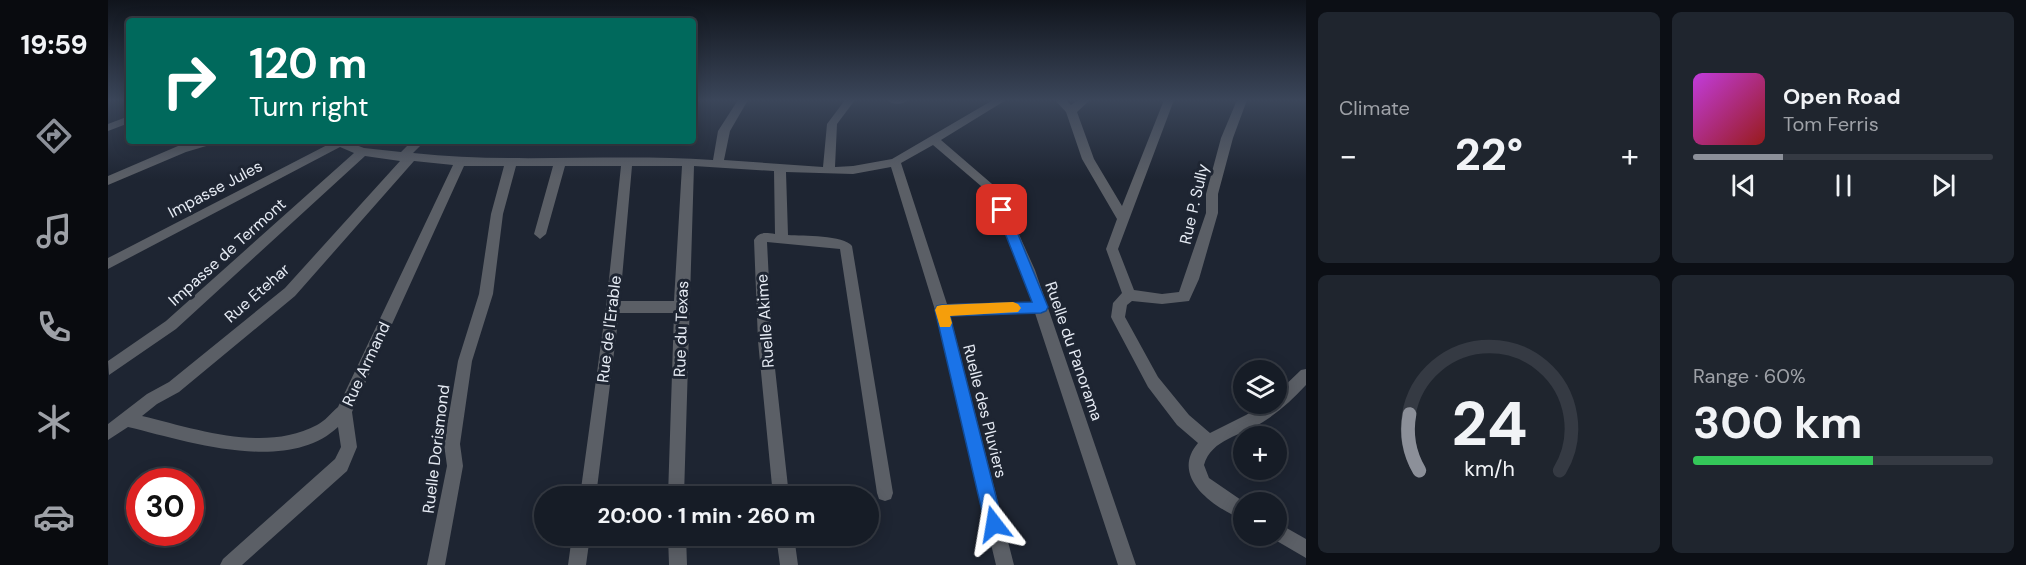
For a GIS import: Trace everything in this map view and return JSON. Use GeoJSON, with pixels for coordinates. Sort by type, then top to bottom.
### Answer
{"type":"FeatureCollection","features":[{"type":"Feature","properties":{"kind":"street"},"geometry":{"type":"LineString","coordinates":[[718,164],[727,126]]}},
{"type":"Feature","properties":{"kind":"street"},"geometry":{"type":"LineString","coordinates":[[829,171],[832,126]]}},
{"type":"Feature","properties":{"kind":"street"},"geometry":{"type":"LineString","coordinates":[[342,144],[362,152],[460,162],[688,162],[829,171],[873,168],[895,162],[957,126]]}},
{"type":"Feature","properties":{"kind":"street"},"geometry":{"type":"LineString","coordinates":[[1076,126],[1088,159],[1122,216]]}},
{"type":"Feature","properties":{"kind":"street"},"geometry":{"type":"LineString","coordinates":[[1158,126],[1122,216],[1112,249],[1129,295],[1120,303],[1118,317],[1153,382],[1184,420],[1209,442]]}},
{"type":"Feature","properties":{"kind":"street","name":"Rue P. Sully"},"geometry":{"type":"LineString","coordinates":[[1129,295],[1162,299],[1184,297],[1192,279],[1212,213],[1212,195],[1232,126]]}},
{"type":"Feature","properties":{"kind":"street","name":"Ruelle du Panorama"},"geometry":{"type":"LineString","coordinates":[[934,140],[993,190],[1041,307],[1127,565]]}},
{"type":"Feature","properties":{"kind":"street"},"geometry":{"type":"LineString","coordinates":[[108,181],[199,144]]}},
{"type":"Feature","properties":{"kind":"street","name":"Impasse Jules"},"geometry":{"type":"LineString","coordinates":[[108,264],[333,144]]}},
{"type":"Feature","properties":{"kind":"street","name":"Rue Etehar"},"geometry":{"type":"LineString","coordinates":[[108,433],[152,399],[174,387],[290,292],[417,144]]}},
{"type":"Feature","properties":{"kind":"street","name":"Impasse de Termont"},"geometry":{"type":"LineString","coordinates":[[109,369],[171,325],[362,152]]}},
{"type":"Feature","properties":{"kind":"street","name":"Rue de l'Erable"},"geometry":{"type":"LineString","coordinates":[[589,486],[613,307],[627,161]]}},
{"type":"Feature","properties":{"kind":"street","name":"Rue Armand"},"geometry":{"type":"LineString","coordinates":[[229,565],[341,465],[349,447],[344,412],[460,162]]}},
{"type":"Feature","properties":{"kind":"street","name":"Rue du Texas"},"geometry":{"type":"LineString","coordinates":[[676,486],[688,162]]}},
{"type":"Feature","properties":{"kind":"street","name":"Ruelle des Pluviers"},"geometry":{"type":"LineString","coordinates":[[895,162],[942,310],[1005,565]]}},
{"type":"Feature","properties":{"kind":"street","name":"Ruelle Dorismond"},"geometry":{"type":"LineString","coordinates":[[436,565],[455,466],[452,444],[465,361],[486,294],[495,223],[511,163]]}},
{"type":"Feature","properties":{"kind":"street"},"geometry":{"type":"LineString","coordinates":[[540,234],[560,163]]}},
{"type":"Feature","properties":{"kind":"street"},"geometry":{"type":"LineString","coordinates":[[780,167],[782,239],[846,246],[885,493]]}},
{"type":"Feature","properties":{"kind":"street","name":"Ruelle Akime"},"geometry":{"type":"LineString","coordinates":[[781,486],[765,341],[760,240],[763,237],[782,239]]}},
{"type":"Feature","properties":{"kind":"street"},"geometry":{"type":"LineString","coordinates":[[613,307],[681,306]]}},
{"type":"Feature","properties":{"kind":"street"},"geometry":{"type":"LineString","coordinates":[[942,310],[1041,307]]}},
{"type":"Feature","properties":{"kind":"street"},"geometry":{"type":"LineString","coordinates":[[1233,506],[1205,487],[1194,465],[1195,458],[1209,442],[1256,418],[1287,396],[1306,375]]}},
{"type":"Feature","properties":{"kind":"street"},"geometry":{"type":"LineString","coordinates":[[125,419],[243,446],[283,443],[324,429],[344,412]]}},
{"type":"Feature","properties":{"kind":"street"},"geometry":{"type":"LineString","coordinates":[[1287,538],[1306,549]]}},
{"type":"Feature","properties":{"kind":"street"},"geometry":{"type":"LineString","coordinates":[[577,565],[580,546]]}},
{"type":"Feature","properties":{"kind":"street"},"geometry":{"type":"LineString","coordinates":[[677,546],[678,565]]}},
{"type":"Feature","properties":{"kind":"street"},"geometry":{"type":"LineString","coordinates":[[787,546],[789,565]]}},
{"type":"Feature","properties":{"kind":"slow traffic"},"geometry":{"type":"LineString","coordinates":[[945,323],[942,310],[1013,308]]}},
{"type":"Feature","properties":{"kind":"route"},"geometry":{"type":"LineString","coordinates":[[994,524],[942,310],[1041,307],[1002,210]]}}]}
